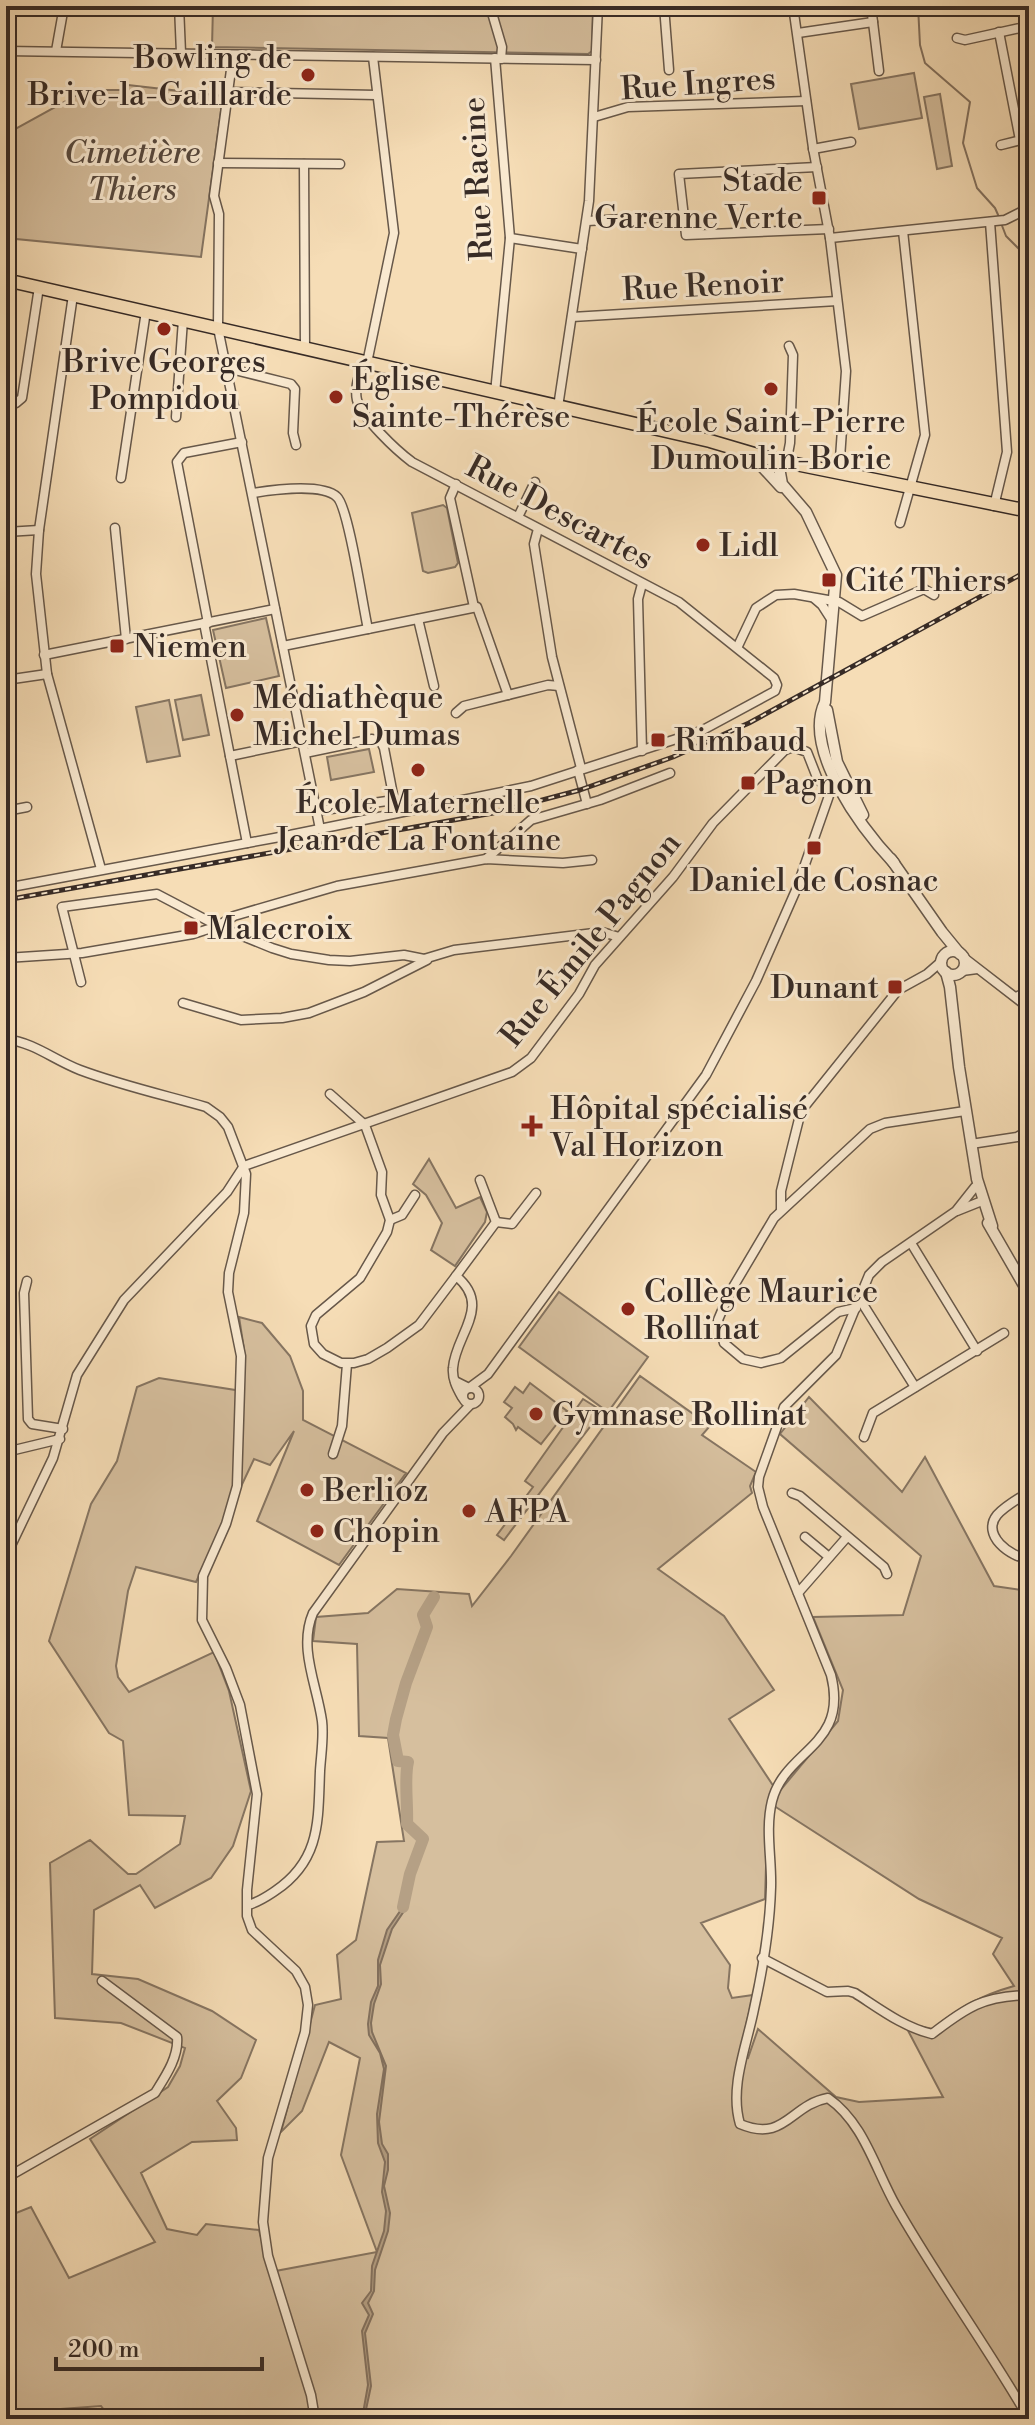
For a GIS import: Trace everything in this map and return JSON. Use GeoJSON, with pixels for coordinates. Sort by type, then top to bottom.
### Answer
{"type":"FeatureCollection","features":[{"type":"Feature","properties":{"kind":"main road"},"geometry":{"type":"LineString","coordinates":[[6,280],[781,461],[840,470],[1029,515]]}},
{"type":"Feature","properties":{"kind":"street"},"geometry":{"type":"LineString","coordinates":[[56,51],[64,6]]}},
{"type":"Feature","properties":{"kind":"street"},"geometry":{"type":"LineString","coordinates":[[179,6],[181,53]]}},
{"type":"Feature","properties":{"kind":"street","name":"Rue Racine"},"geometry":{"type":"LineString","coordinates":[[490,6],[502,47],[498,58],[510,238],[495,393]]}},
{"type":"Feature","properties":{"kind":"street"},"geometry":{"type":"LineString","coordinates":[[558,407],[587,221],[598,6]]}},
{"type":"Feature","properties":{"kind":"street"},"geometry":{"type":"LineString","coordinates":[[664,6],[669,70]]}},
{"type":"Feature","properties":{"kind":"street"},"geometry":{"type":"LineString","coordinates":[[793,6],[813,149],[830,234],[846,386],[840,470]]}},
{"type":"Feature","properties":{"kind":"street"},"geometry":{"type":"LineString","coordinates":[[871,6],[879,71]]}},
{"type":"Feature","properties":{"kind":"street"},"geometry":{"type":"LineString","coordinates":[[798,33],[873,22]]}},
{"type":"Feature","properties":{"kind":"street"},"geometry":{"type":"LineString","coordinates":[[957,38],[965,40],[1029,26]]}},
{"type":"Feature","properties":{"kind":"street"},"geometry":{"type":"LineString","coordinates":[[999,32],[1024,139],[1001,145]]}},
{"type":"Feature","properties":{"kind":"street"},"geometry":{"type":"LineString","coordinates":[[6,51],[596,60]]}},
{"type":"Feature","properties":{"kind":"street"},"geometry":{"type":"LineString","coordinates":[[233,55],[214,196],[219,214],[218,328],[226,355],[238,443],[253,493],[320,829]]}},
{"type":"Feature","properties":{"kind":"street","name":"Rue Descartes"},"geometry":{"type":"LineString","coordinates":[[373,57],[394,233],[357,385],[361,407],[400,453],[679,602],[738,646],[774,678],[777,685],[773,694],[723,722],[642,751]]}},
{"type":"Feature","properties":{"kind":"street"},"geometry":{"type":"LineString","coordinates":[[228,92],[376,95]]}},
{"type":"Feature","properties":{"kind":"street","name":"Rue Ingres"},"geometry":{"type":"LineString","coordinates":[[594,117],[628,107],[806,101]]}},
{"type":"Feature","properties":{"kind":"street"},"geometry":{"type":"LineString","coordinates":[[813,149],[851,142]]}},
{"type":"Feature","properties":{"kind":"street"},"geometry":{"type":"LineString","coordinates":[[218,163],[340,164]]}},
{"type":"Feature","properties":{"kind":"street"},"geometry":{"type":"LineString","coordinates":[[304,164],[305,348]]}},
{"type":"Feature","properties":{"kind":"street"},"geometry":{"type":"LineString","coordinates":[[817,167],[679,174],[686,235],[903,231],[997,221],[1029,208]]}},
{"type":"Feature","properties":{"kind":"street"},"geometry":{"type":"LineString","coordinates":[[587,221],[684,216]]}},
{"type":"Feature","properties":{"kind":"street"},"geometry":{"type":"LineString","coordinates":[[994,506],[1007,452],[997,221]]}},
{"type":"Feature","properties":{"kind":"street"},"geometry":{"type":"LineString","coordinates":[[900,523],[925,435],[903,231]]}},
{"type":"Feature","properties":{"kind":"street"},"geometry":{"type":"LineString","coordinates":[[510,238],[582,249]]}},
{"type":"Feature","properties":{"kind":"street"},"geometry":{"type":"LineString","coordinates":[[6,402],[20,402],[39,287]]}},
{"type":"Feature","properties":{"kind":"street"},"geometry":{"type":"LineString","coordinates":[[73,295],[39,530],[36,574],[47,674],[101,869]]}},
{"type":"Feature","properties":{"kind":"street","name":"Rue Renoir"},"geometry":{"type":"LineString","coordinates":[[572,317],[837,301]]}},
{"type":"Feature","properties":{"kind":"street"},"geometry":{"type":"LineString","coordinates":[[121,478],[146,311]]}},
{"type":"Feature","properties":{"kind":"street"},"geometry":{"type":"LineString","coordinates":[[176,417],[183,320]]}},
{"type":"Feature","properties":{"kind":"street"},"geometry":{"type":"LineString","coordinates":[[226,355],[235,332]]}},
{"type":"Feature","properties":{"kind":"street"},"geometry":{"type":"LineString","coordinates":[[789,346],[793,355],[781,461],[782,484],[806,512],[836,575],[821,729],[838,781],[873,840],[894,863]]}},
{"type":"Feature","properties":{"kind":"street"},"geometry":{"type":"LineString","coordinates":[[227,368],[291,384],[295,389],[293,433],[296,445]]}},
{"type":"Feature","properties":{"kind":"street"},"geometry":{"type":"LineString","coordinates":[[238,443],[184,453],[177,462],[247,843]]}},
{"type":"Feature","properties":{"kind":"street"},"geometry":{"type":"LineString","coordinates":[[781,461],[795,498]]}},
{"type":"Feature","properties":{"kind":"street"},"geometry":{"type":"LineString","coordinates":[[518,517],[535,482]]}},
{"type":"Feature","properties":{"kind":"street"},"geometry":{"type":"LineString","coordinates":[[456,484],[450,498],[476,607],[480,609],[508,695]]}},
{"type":"Feature","properties":{"kind":"street"},"geometry":{"type":"LineString","coordinates":[[253,493],[289,487],[337,497],[349,536],[368,629]]}},
{"type":"Feature","properties":{"kind":"street"},"geometry":{"type":"LineString","coordinates":[[115,528],[126,639]]}},
{"type":"Feature","properties":{"kind":"street"},"geometry":{"type":"LineString","coordinates":[[538,529],[534,544],[559,686],[587,804]]}},
{"type":"Feature","properties":{"kind":"street"},"geometry":{"type":"LineString","coordinates":[[6,532],[39,530]]}},
{"type":"Feature","properties":{"kind":"street"},"geometry":{"type":"LineString","coordinates":[[6,888],[531,786],[642,751],[638,599],[642,584]]}},
{"type":"Feature","properties":{"kind":"street"},"geometry":{"type":"LineString","coordinates":[[738,646],[753,612],[765,600],[784,594],[845,603],[862,616],[924,589],[934,595]]}},
{"type":"Feature","properties":{"kind":"street"},"geometry":{"type":"LineString","coordinates":[[810,597],[819,602],[831,619]]}},
{"type":"Feature","properties":{"kind":"street"},"geometry":{"type":"LineString","coordinates":[[283,646],[476,607]]}},
{"type":"Feature","properties":{"kind":"street"},"geometry":{"type":"LineString","coordinates":[[44,655],[275,609]]}},
{"type":"Feature","properties":{"kind":"street"},"geometry":{"type":"LineString","coordinates":[[418,619],[434,686]]}},
{"type":"Feature","properties":{"kind":"street"},"geometry":{"type":"LineString","coordinates":[[6,680],[47,674]]}},
{"type":"Feature","properties":{"kind":"street"},"geometry":{"type":"LineString","coordinates":[[456,713],[464,706],[548,685],[559,686]]}},
{"type":"Feature","properties":{"kind":"street"},"geometry":{"type":"LineString","coordinates":[[825,702],[838,781],[961,955],[1029,1008]]}},
{"type":"Feature","properties":{"kind":"street"},"geometry":{"type":"LineString","coordinates":[[305,753],[372,739],[381,742],[384,748],[394,800],[324,810]]}},
{"type":"Feature","properties":{"kind":"street"},"geometry":{"type":"LineString","coordinates":[[231,759],[302,741]]}},
{"type":"Feature","properties":{"kind":"street","name":"Rue Émile Pagnon"},"geometry":{"type":"LineString","coordinates":[[244,1166],[512,1072],[531,1058],[611,946],[673,877],[713,823],[785,750],[793,747],[807,752],[818,780],[838,781]]}},
{"type":"Feature","properties":{"kind":"street"},"geometry":{"type":"LineString","coordinates":[[486,859],[531,820],[587,804],[670,773]]}},
{"type":"Feature","properties":{"kind":"street"},"geometry":{"type":"LineString","coordinates":[[465,1400],[477,1401],[488,1374],[706,1075],[772,945],[838,781]]}},
{"type":"Feature","properties":{"kind":"street"},"geometry":{"type":"LineString","coordinates":[[6,811],[27,807]]}},
{"type":"Feature","properties":{"kind":"street"},"geometry":{"type":"LineString","coordinates":[[6,958],[73,954],[170,939],[218,926],[234,916],[337,886],[486,859],[563,863],[592,860]]}},
{"type":"Feature","properties":{"kind":"street"},"geometry":{"type":"LineString","coordinates":[[81,982],[62,907],[152,894],[272,948],[310,958],[350,961],[399,956],[424,959],[454,950],[602,932],[619,937]]}},
{"type":"Feature","properties":{"kind":"street"},"geometry":{"type":"LineString","coordinates":[[942,932],[944,965],[950,987],[976,1183],[956,1211]]}},
{"type":"Feature","properties":{"kind":"street"},"geometry":{"type":"LineString","coordinates":[[593,935],[601,937],[611,946]]}},
{"type":"Feature","properties":{"kind":"street"},"geometry":{"type":"LineString","coordinates":[[781,1210],[781,1191],[801,1111],[898,990],[944,965],[952,952],[961,955],[965,965],[950,987]]}},
{"type":"Feature","properties":{"kind":"street"},"geometry":{"type":"LineString","coordinates":[[399,956],[407,963],[402,972]]}},
{"type":"Feature","properties":{"kind":"street"},"geometry":{"type":"LineString","coordinates":[[183,1003],[241,1020],[282,1018],[318,1010],[364,992],[431,957]]}},
{"type":"Feature","properties":{"kind":"street"},"geometry":{"type":"LineString","coordinates":[[944,965],[951,975],[982,970]]}},
{"type":"Feature","properties":{"kind":"street"},"geometry":{"type":"LineString","coordinates":[[1016,997],[1029,991]]}},
{"type":"Feature","properties":{"kind":"street"},"geometry":{"type":"LineString","coordinates":[[6,1039],[23,1041],[45,1050],[79,1069],[206,1107],[228,1127],[244,1166],[244,1213],[229,1273],[228,1292],[241,1356],[237,1486],[226,1524],[203,1576],[200,1599],[202,1620],[240,1705],[253,1766],[257,1794],[247,1916],[252,1930],[296,1971],[305,1987],[308,2005],[305,2032],[268,2158],[263,2222],[268,2256],[311,2395],[315,2419]]}},
{"type":"Feature","properties":{"kind":"street"},"geometry":{"type":"LineString","coordinates":[[330,1094],[365,1125],[382,1172],[381,1195],[390,1220],[387,1232],[360,1278],[320,1309],[312,1320],[311,1338],[318,1350],[331,1359],[347,1364],[368,1359],[419,1325],[496,1222]]}},
{"type":"Feature","properties":{"kind":"street"},"geometry":{"type":"LineString","coordinates":[[856,1308],[838,1312],[781,1358],[770,1362],[752,1363],[728,1349],[719,1328],[721,1308],[781,1210],[870,1129],[885,1123],[965,1111]]}},
{"type":"Feature","properties":{"kind":"street"},"geometry":{"type":"LineString","coordinates":[[971,1144],[1017,1137],[1029,1130]]}},
{"type":"Feature","properties":{"kind":"street"},"geometry":{"type":"LineString","coordinates":[[6,1556],[60,1439],[77,1375],[124,1300],[227,1192],[244,1166]]}},
{"type":"Feature","properties":{"kind":"street"},"geometry":{"type":"LineString","coordinates":[[480,1180],[496,1222]]}},
{"type":"Feature","properties":{"kind":"street"},"geometry":{"type":"LineString","coordinates":[[976,1183],[980,1184],[979,1202],[1029,1294]]}},
{"type":"Feature","properties":{"kind":"street"},"geometry":{"type":"LineString","coordinates":[[496,1222],[512,1224],[536,1193]]}},
{"type":"Feature","properties":{"kind":"street"},"geometry":{"type":"LineString","coordinates":[[390,1220],[402,1215],[415,1195]]}},
{"type":"Feature","properties":{"kind":"street"},"geometry":{"type":"LineString","coordinates":[[979,1202],[956,1211],[875,1268],[836,1355],[784,1407],[759,1477],[763,1507],[831,1675],[835,1704],[828,1725],[780,1783],[771,1805],[771,1893],[755,2006],[738,2080],[736,2111],[740,2124],[760,2130],[773,2129],[817,2100],[828,2098],[839,2106],[875,2162],[894,2203],[1029,2419]]}},
{"type":"Feature","properties":{"kind":"street"},"geometry":{"type":"LineString","coordinates":[[911,1243],[977,1351]]}},
{"type":"Feature","properties":{"kind":"street"},"geometry":{"type":"LineString","coordinates":[[456,1276],[468,1287],[471,1308],[468,1329],[453,1365],[455,1381],[465,1400]]}},
{"type":"Feature","properties":{"kind":"street"},"geometry":{"type":"LineString","coordinates":[[27,1281],[24,1293],[28,1419],[32,1424],[63,1429]]}},
{"type":"Feature","properties":{"kind":"street"},"geometry":{"type":"LineString","coordinates":[[859,1298],[915,1387]]}},
{"type":"Feature","properties":{"kind":"street"},"geometry":{"type":"LineString","coordinates":[[864,1437],[873,1413],[1004,1333]]}},
{"type":"Feature","properties":{"kind":"street"},"geometry":{"type":"LineString","coordinates":[[333,1454],[342,1426],[347,1364]]}},
{"type":"Feature","properties":{"kind":"street"},"geometry":{"type":"LineString","coordinates":[[248,1905],[257,1903],[292,1878],[307,1859],[315,1840],[322,1726],[307,1648],[310,1621],[332,1584],[456,1417],[469,1388],[488,1374]]}},
{"type":"Feature","properties":{"kind":"street"},"geometry":{"type":"LineString","coordinates":[[455,1381],[476,1390],[479,1395]]}},
{"type":"Feature","properties":{"kind":"street"},"geometry":{"type":"LineString","coordinates":[[6,1452],[60,1439]]}},
{"type":"Feature","properties":{"kind":"street"},"geometry":{"type":"LineString","coordinates":[[1029,1492],[995,1518],[993,1527],[995,1538],[1002,1547],[1029,1559]]}},
{"type":"Feature","properties":{"kind":"street"},"geometry":{"type":"LineString","coordinates":[[792,1493],[800,1496],[884,1567],[887,1574]]}},
{"type":"Feature","properties":{"kind":"street"},"geometry":{"type":"LineString","coordinates":[[805,1537],[829,1557]]}},
{"type":"Feature","properties":{"kind":"street"},"geometry":{"type":"LineString","coordinates":[[798,1593],[847,1537]]}},
{"type":"Feature","properties":{"kind":"street"},"geometry":{"type":"LineString","coordinates":[[762,1958],[827,1992],[855,1993],[898,2021],[932,2034],[966,2008],[995,1997],[1029,1995]]}},
{"type":"Feature","properties":{"kind":"street"},"geometry":{"type":"LineString","coordinates":[[6,2178],[155,2093],[168,2072],[178,2046],[177,2037],[102,1981]]}},
{"type":"Feature","properties":{"kind":"green space"},"geometry":{"type":"Polygon","coordinates":[[[213,6],[593,6],[592,51],[588,54],[212,47],[213,6]]]}},
{"type":"Feature","properties":{"kind":"green space"},"geometry":{"type":"Polygon","coordinates":[[[914,73],[922,118],[859,129],[851,84],[914,73]]]}},
{"type":"Feature","properties":{"kind":"green space","name":"Cimetière Thiers"},"geometry":{"type":"Polygon","coordinates":[[[128,85],[223,96],[201,257],[6,238],[6,134],[86,90],[121,90],[128,85]]]}},
{"type":"Feature","properties":{"kind":"green space"},"geometry":{"type":"Polygon","coordinates":[[[940,94],[952,166],[937,169],[924,97],[940,94]]]}},
{"type":"Feature","properties":{"kind":"green space"},"geometry":{"type":"Polygon","coordinates":[[[443,505],[447,508],[458,563],[455,567],[428,573],[423,571],[412,513],[443,505]]]}},
{"type":"Feature","properties":{"kind":"green space"},"geometry":{"type":"Polygon","coordinates":[[[266,618],[279,676],[226,688],[213,630],[266,618]]]}},
{"type":"Feature","properties":{"kind":"green space"},"geometry":{"type":"Polygon","coordinates":[[[201,695],[209,735],[183,740],[175,700],[201,695]]]}},
{"type":"Feature","properties":{"kind":"green space"},"geometry":{"type":"Polygon","coordinates":[[[169,700],[180,756],[147,762],[136,707],[169,700]]]}},
{"type":"Feature","properties":{"kind":"green space"},"geometry":{"type":"Polygon","coordinates":[[[369,749],[374,772],[331,780],[327,757],[369,749]]]}},
{"type":"Feature","properties":{"kind":"green space"},"geometry":{"type":"Polygon","coordinates":[[[429,1159],[456,1208],[480,1197],[487,1212],[485,1222],[455,1266],[431,1250],[442,1223],[426,1195],[413,1184],[429,1159]]]}},
{"type":"Feature","properties":{"kind":"green space"},"geometry":{"type":"Polygon","coordinates":[[[559,1292],[648,1357],[608,1412],[519,1347],[559,1292]]]}},
{"type":"Feature","properties":{"kind":"green space"},"geometry":{"type":"Polygon","coordinates":[[[239,1317],[262,1323],[290,1356],[303,1391],[303,1420],[406,1473],[339,1565],[257,1521],[294,1431],[270,1465],[254,1459],[196,1582],[136,1567],[128,1591],[116,1666],[118,1677],[129,1692],[214,1652],[229,1691],[251,1791],[233,1846],[211,1878],[155,1908],[140,1885],[94,1910],[92,1974],[138,1979],[212,2011],[256,2040],[241,2078],[217,2101],[236,2128],[237,2140],[192,2142],[141,2173],[167,2229],[197,2235],[206,2224],[259,2230],[270,2272],[377,2252],[341,2155],[360,2058],[329,2042],[302,2111],[281,2132],[315,2005],[341,1999],[337,1955],[356,1940],[377,1842],[404,1841],[388,1738],[359,1736],[357,1644],[313,1641],[316,1617],[368,1613],[397,1589],[469,1594],[472,1606],[640,1376],[710,1426],[702,1435],[756,1472],[750,1486],[752,1493],[658,1569],[724,1616],[774,1690],[729,1719],[778,1793],[838,1721],[843,1690],[813,1617],[903,1615],[921,1556],[780,1434],[809,1397],[902,1492],[925,1457],[994,1586],[1029,1591],[1029,2419],[111,2419],[101,2406],[6,2413],[6,2217],[31,2207],[69,2278],[155,2242],[90,2139],[168,2087],[180,2066],[185,2048],[121,2023],[55,2018],[50,1863],[90,1840],[128,1874],[136,1874],[180,1844],[185,1816],[129,1815],[123,1741],[109,1733],[49,1641],[91,1504],[117,1461],[137,1387],[159,1378],[242,1391],[244,1349],[239,1317]],[[768,1802],[765,1899],[701,1923],[730,1965],[728,1988],[732,1998],[753,1995],[739,2056],[748,2058],[758,2029],[836,2097],[859,2102],[943,2097],[904,2023],[933,2029],[971,2003],[1014,1986],[993,1954],[1002,1938],[919,1899],[768,1802]]]}},
{"type":"Feature","properties":{"kind":"green space","name":"Gymnase Rollinat"},"geometry":{"type":"Polygon","coordinates":[[[530,1383],[567,1411],[541,1444],[518,1427],[516,1430],[505,1417],[512,1408],[504,1402],[515,1387],[523,1393],[530,1383]]]}},
{"type":"Feature","properties":{"kind":"green space"},"geometry":{"type":"Polygon","coordinates":[[[583,1399],[602,1411],[504,1540],[497,1535],[533,1487],[525,1481],[583,1399]]]}},
{"type":"Feature","properties":{"kind":"shaded area"},"geometry":{"type":"Polygon","coordinates":[[[403,1907],[406,1908],[392,1929],[380,1965],[381,1984],[371,2023],[386,2066],[379,2122],[382,2144],[388,2154],[384,2186],[390,2213],[388,2231],[375,2270],[374,2291],[368,2303],[373,2314],[365,2333],[371,2386],[362,2419],[368,2385],[362,2331],[369,2315],[362,2303],[371,2291],[372,2266],[384,2231],[386,2211],[382,2192],[385,2162],[378,2143],[377,2114],[384,2069],[380,2053],[369,2035],[368,2024],[371,2002],[378,1986],[378,1960],[387,1930],[403,1907]]]}},
{"type":"Feature","properties":{"kind":"waterway"},"geometry":{"type":"LineString","coordinates":[[918,6],[920,45],[925,63],[970,102],[963,143],[977,188],[999,217]]}},
{"type":"Feature","properties":{"kind":"waterway"},"geometry":{"type":"LineString","coordinates":[[1001,223],[1006,236],[1029,259]]}},
{"type":"Feature","properties":{"kind":"waterway"},"geometry":{"type":"LineString","coordinates":[[403,1907],[410,1874],[423,1839],[407,1824],[408,1762],[398,1761],[393,1735],[406,1683],[427,1627],[423,1615],[434,1597]]}},
{"type":"Feature","properties":{"kind":"railway"},"geometry":{"type":"LineString","coordinates":[[6,900],[493,813],[580,790],[673,757],[749,723],[1029,570]]}},
{"type":"Feature","properties":{"kind":"place","name":"Bowling de Brive-la-Gaillarde"},"geometry":{"type":"Point","coordinates":[308,75]}},
{"type":"Feature","properties":{"kind":"place","name":"Stade Garenne Verte"},"geometry":{"type":"Point","coordinates":[819,198]}},
{"type":"Feature","properties":{"kind":"place","name":"Brive Georges Pompidou"},"geometry":{"type":"Point","coordinates":[164,329]}},
{"type":"Feature","properties":{"kind":"place","name":"École Saint-Pierre Dumoulin-Borie"},"geometry":{"type":"Point","coordinates":[771,389]}},
{"type":"Feature","properties":{"kind":"place","name":"Église Sainte-Thérèse"},"geometry":{"type":"Point","coordinates":[336,397]}},
{"type":"Feature","properties":{"kind":"place","name":"Lidl"},"geometry":{"type":"Point","coordinates":[703,545]}},
{"type":"Feature","properties":{"kind":"place","name":"Cité Thiers"},"geometry":{"type":"Point","coordinates":[829,580]}},
{"type":"Feature","properties":{"kind":"place","name":"Niemen"},"geometry":{"type":"Point","coordinates":[117,646]}},
{"type":"Feature","properties":{"kind":"place","name":"Médiathèque Michel Dumas"},"geometry":{"type":"Point","coordinates":[237,715]}},
{"type":"Feature","properties":{"kind":"place","name":"Rimbaud"},"geometry":{"type":"Point","coordinates":[658,740]}},
{"type":"Feature","properties":{"kind":"place","name":"École Maternelle Jean de La Fontaine"},"geometry":{"type":"Point","coordinates":[418,770]}},
{"type":"Feature","properties":{"kind":"place","name":"Pagnon"},"geometry":{"type":"Point","coordinates":[748,783]}},
{"type":"Feature","properties":{"kind":"place","name":"Daniel de Cosnac"},"geometry":{"type":"Point","coordinates":[814,848]}},
{"type":"Feature","properties":{"kind":"place","name":"Malecroix"},"geometry":{"type":"Point","coordinates":[191,928]}},
{"type":"Feature","properties":{"kind":"place","name":"Dunant"},"geometry":{"type":"Point","coordinates":[895,987]}},
{"type":"Feature","properties":{"kind":"place","name":"Hôpital spécialisé Val Horizon"},"geometry":{"type":"Point","coordinates":[532,1126]}},
{"type":"Feature","properties":{"kind":"place","name":"Collège Maurice Rollinat"},"geometry":{"type":"Point","coordinates":[628,1309]}},
{"type":"Feature","properties":{"kind":"place","name":"Gymnase Rollinat"},"geometry":{"type":"Point","coordinates":[536,1414]}},
{"type":"Feature","properties":{"kind":"place","name":"Berlioz"},"geometry":{"type":"Point","coordinates":[307,1490]}},
{"type":"Feature","properties":{"kind":"place","name":"AFPA"},"geometry":{"type":"Point","coordinates":[469,1511]}},
{"type":"Feature","properties":{"kind":"place","name":"Chopin"},"geometry":{"type":"Point","coordinates":[317,1531]}}]}
